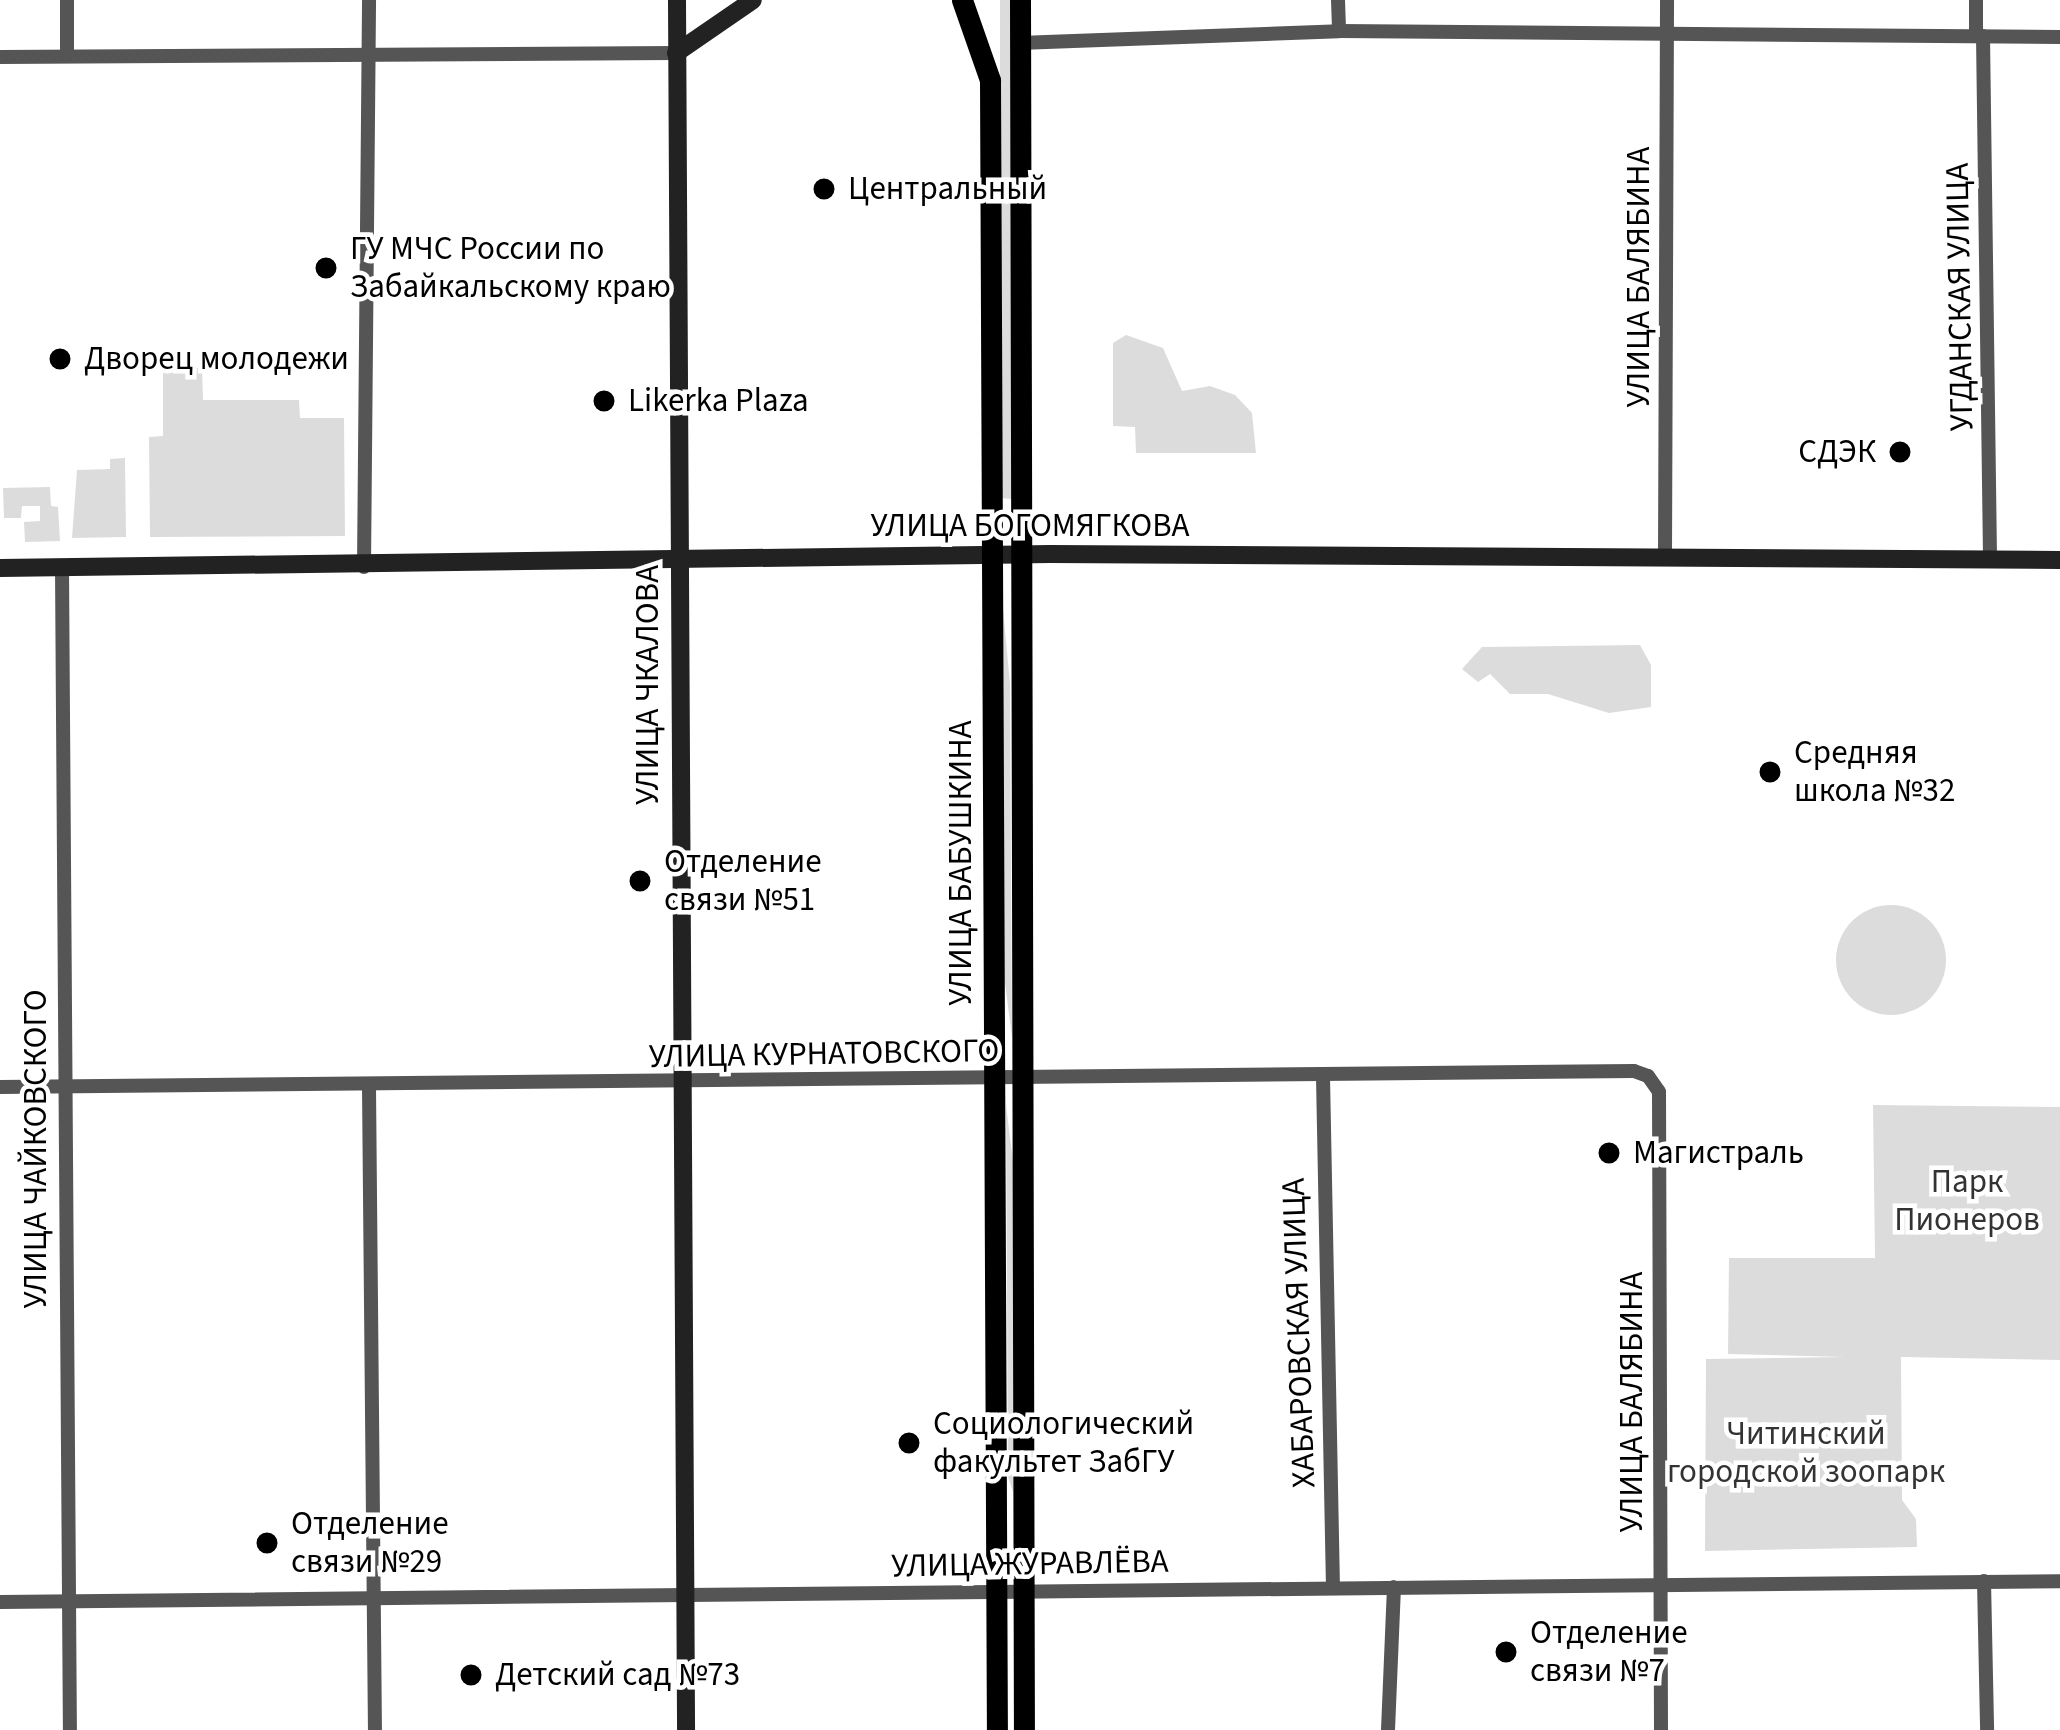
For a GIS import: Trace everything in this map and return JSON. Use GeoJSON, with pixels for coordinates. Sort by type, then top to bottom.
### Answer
{"type":"FeatureCollection","features":[{"type":"Feature","properties":{"kind":"main road","name":"УЛИЦА ЧКАЛОВА"},"geometry":{"type":"LineString","coordinates":[[677,0],[679,1084],[686,1730]]}},
{"type":"Feature","properties":{"kind":"main road"},"geometry":{"type":"LineString","coordinates":[[676,53],[753,0]]}},
{"type":"Feature","properties":{"kind":"main road","name":"УЛИЦА БАБУШКИНА"},"geometry":{"type":"LineString","coordinates":[[962,0],[990,80],[997,1730]]}},
{"type":"Feature","properties":{"kind":"main road","name":"УЛИЦА БАБУШКИНА"},"geometry":{"type":"LineString","coordinates":[[1020,0],[1024,1730]]}},
{"type":"Feature","properties":{"kind":"main road","name":"УЛИЦА БОГОМЯГКОВА"},"geometry":{"type":"LineString","coordinates":[[0,568],[678,563],[994,555],[1665,554],[2060,560]]}},
{"type":"Feature","properties":{"kind":"street"},"geometry":{"type":"LineString","coordinates":[[67,0],[67,56]]}},
{"type":"Feature","properties":{"kind":"street"},"geometry":{"type":"LineString","coordinates":[[364,566],[369,0]]}},
{"type":"Feature","properties":{"kind":"street"},"geometry":{"type":"LineString","coordinates":[[1338,0],[1339,31]]}},
{"type":"Feature","properties":{"kind":"street","name":"УЛИЦА БАЛЯБИНА"},"geometry":{"type":"LineString","coordinates":[[1665,554],[1666,0]]}},
{"type":"Feature","properties":{"kind":"street","name":"УГДАНСКАЯ УЛИЦА"},"geometry":{"type":"LineString","coordinates":[[1976,0],[1990,559]]}},
{"type":"Feature","properties":{"kind":"street"},"geometry":{"type":"LineString","coordinates":[[1019,43],[1339,31],[2060,38]]}},
{"type":"Feature","properties":{"kind":"street"},"geometry":{"type":"LineString","coordinates":[[0,57],[676,53]]}},
{"type":"Feature","properties":{"kind":"street","name":"УЛИЦА ЧАЙКОВСКОГО"},"geometry":{"type":"LineString","coordinates":[[62,568],[70,1730]]}},
{"type":"Feature","properties":{"kind":"street","name":"УЛИЦА КУРНАТОВСКОГО"},"geometry":{"type":"LineString","coordinates":[[0,1087],[679,1084],[1617,1070],[1648,1076]]}},
{"type":"Feature","properties":{"kind":"street","name":"ХАБАРОВСКАЯ УЛИЦА"},"geometry":{"type":"LineString","coordinates":[[1323,1076],[1333,1588]]}},
{"type":"Feature","properties":{"kind":"street","name":"УЛИЦА БАЛЯБИНА"},"geometry":{"type":"LineString","coordinates":[[1648,1076],[1659,1092],[1661,1730]]}},
{"type":"Feature","properties":{"kind":"street"},"geometry":{"type":"LineString","coordinates":[[369,1087],[375,1730]]}},
{"type":"Feature","properties":{"kind":"street"},"geometry":{"type":"LineString","coordinates":[[1984,1581],[1987,1730]]}},
{"type":"Feature","properties":{"kind":"street","name":"УЛИЦА ЖУРАВЛЁВА"},"geometry":{"type":"LineString","coordinates":[[0,1602],[2060,1581]]}},
{"type":"Feature","properties":{"kind":"street"},"geometry":{"type":"LineString","coordinates":[[1388,1730],[1394,1587]]}},
{"type":"Feature","properties":{"kind":"green space"},"geometry":{"type":"Polygon","coordinates":[[[1000,0],[1012,0],[1012,499],[1000,498],[1000,0]]]}},
{"type":"Feature","properties":{"kind":"green space"},"geometry":{"type":"Polygon","coordinates":[[[1126,335],[1163,348],[1182,391],[1210,386],[1235,395],[1252,413],[1256,453],[1136,453],[1135,427],[1113,426],[1113,343],[1126,335]]]}},
{"type":"Feature","properties":{"kind":"green space"},"geometry":{"type":"Polygon","coordinates":[[[163,368],[202,368],[203,400],[299,400],[300,418],[344,418],[345,536],[150,537],[149,437],[163,436],[163,368]]]}},
{"type":"Feature","properties":{"kind":"green space"},"geometry":{"type":"Polygon","coordinates":[[[125,458],[126,537],[72,538],[77,470],[110,469],[110,459],[125,458]]]}},
{"type":"Feature","properties":{"kind":"green space"},"geometry":{"type":"Polygon","coordinates":[[[50,487],[51,506],[58,507],[60,541],[25,542],[24,522],[40,521],[40,506],[22,506],[21,518],[4,518],[3,488],[50,487]]]}},
{"type":"Feature","properties":{"kind":"green space"},"geometry":{"type":"Polygon","coordinates":[[[1002,598],[1010,684],[1012,1037],[1003,968],[1002,598]]]}},
{"type":"Feature","properties":{"kind":"green space"},"geometry":{"type":"Polygon","coordinates":[[[1640,645],[1651,665],[1651,707],[1609,713],[1548,694],[1510,694],[1490,674],[1478,682],[1462,669],[1482,647],[1640,645]]]}},
{"type":"Feature","properties":{"kind":"green space"},"geometry":{"type":"Polygon","coordinates":[[[1891,905],[1912,909],[1930,921],[1942,939],[1946,960],[1942,981],[1930,999],[1912,1011],[1891,1015],[1870,1011],[1852,999],[1840,981],[1836,960],[1840,939],[1852,921],[1870,909],[1891,905]]]}},
{"type":"Feature","properties":{"kind":"green space"},"geometry":{"type":"Polygon","coordinates":[[[1006,1104],[1014,1171],[1013,1492],[1008,1477],[1006,1104]]]}},
{"type":"Feature","properties":{"kind":"green space","name":"Парк Пионеров"},"geometry":{"type":"Polygon","coordinates":[[[1873,1105],[2060,1107],[2060,1360],[1901,1357],[1902,1500],[1916,1519],[1917,1547],[1705,1551],[1706,1359],[1846,1357],[1728,1354],[1729,1258],[1875,1258],[1873,1105]]]}},
{"type":"Feature","properties":{"kind":"place","name":"Центральный"},"geometry":{"type":"Point","coordinates":[824,189]}},
{"type":"Feature","properties":{"kind":"place","name":"ГУ МЧС России по Забайкальскому краю"},"geometry":{"type":"Point","coordinates":[326,268]}},
{"type":"Feature","properties":{"kind":"place","name":"Дворец молодежи"},"geometry":{"type":"Point","coordinates":[60,359]}},
{"type":"Feature","properties":{"kind":"place","name":"Likerka Plaza"},"geometry":{"type":"Point","coordinates":[604,401]}},
{"type":"Feature","properties":{"kind":"place","name":"СДЭК"},"geometry":{"type":"Point","coordinates":[1900,452]}},
{"type":"Feature","properties":{"kind":"place","name":"Средняя школа №32"},"geometry":{"type":"Point","coordinates":[1770,772]}},
{"type":"Feature","properties":{"kind":"place","name":"Отделение связи №51"},"geometry":{"type":"Point","coordinates":[640,881]}},
{"type":"Feature","properties":{"kind":"place","name":"Магистраль"},"geometry":{"type":"Point","coordinates":[1609,1153]}},
{"type":"Feature","properties":{"kind":"place","name":"Социологический факультет ЗабГУ"},"geometry":{"type":"Point","coordinates":[909,1443]}},
{"type":"Feature","properties":{"kind":"place","name":"Отделение связи №29"},"geometry":{"type":"Point","coordinates":[267,1543]}},
{"type":"Feature","properties":{"kind":"place","name":"Отделение связи №7"},"geometry":{"type":"Point","coordinates":[1506,1652]}},
{"type":"Feature","properties":{"kind":"place","name":"Детский сад №73"},"geometry":{"type":"Point","coordinates":[471,1675]}},
{"type":"Feature","properties":{"kind":"park label","name":"Читинский городской зоопарк"},"geometry":{"type":"Point","coordinates":[1806,1453]}}]}
